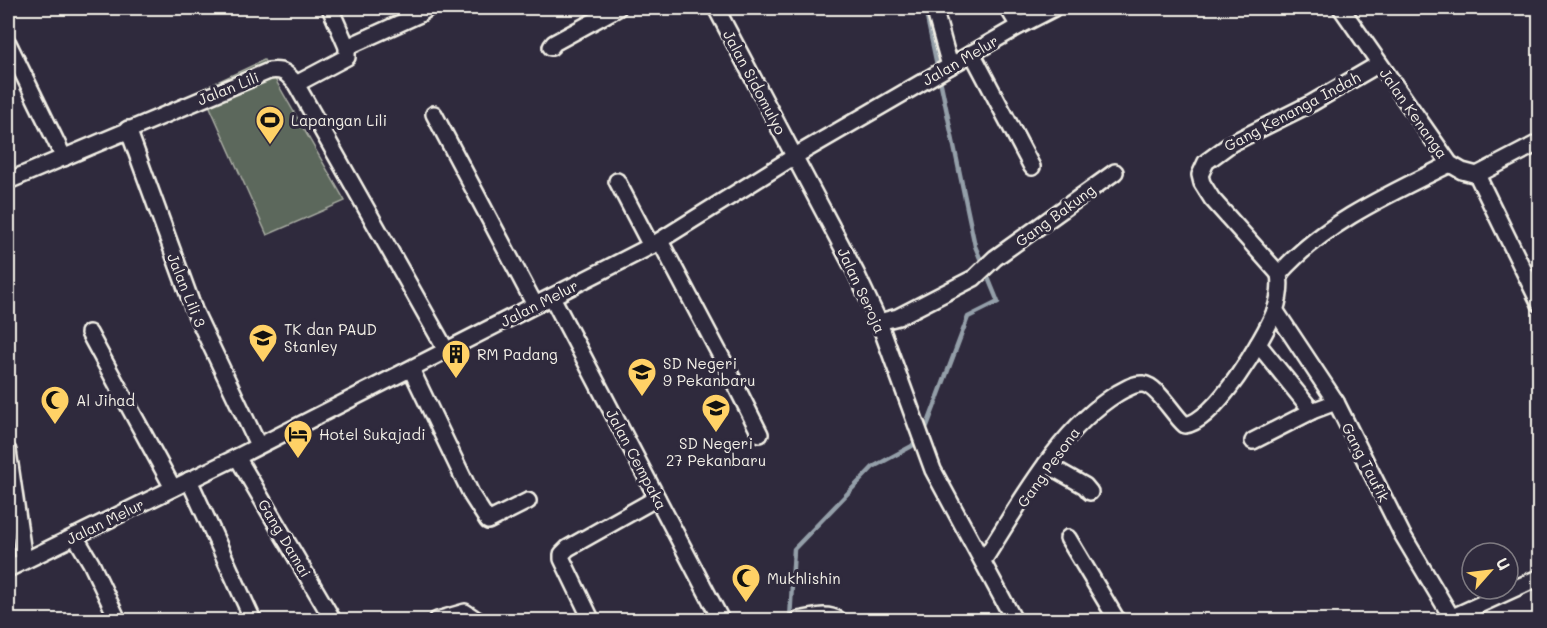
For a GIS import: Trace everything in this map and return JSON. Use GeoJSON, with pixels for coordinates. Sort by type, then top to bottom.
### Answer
{"type":"FeatureCollection","features":[{"type":"Feature","properties":{"kind":"street"},"geometry":{"type":"LineString","coordinates":[[330,8],[347,47],[347,57],[296,84],[446,350]]}},
{"type":"Feature","properties":{"kind":"street"},"geometry":{"type":"LineString","coordinates":[[347,47],[418,15],[428,8]]}},
{"type":"Feature","properties":{"kind":"street"},"geometry":{"type":"LineString","coordinates":[[551,46],[618,8]]}},
{"type":"Feature","properties":{"kind":"street","name":"Jalan Sidomulyo"},"geometry":{"type":"LineString","coordinates":[[716,8],[795,156]]}},
{"type":"Feature","properties":{"kind":"street"},"geometry":{"type":"LineString","coordinates":[[934,8],[947,67]]}},
{"type":"Feature","properties":{"kind":"street"},"geometry":{"type":"LineString","coordinates":[[1008,8],[1018,26]]}},
{"type":"Feature","properties":{"kind":"street","name":"Jalan Melur"},"geometry":{"type":"LineString","coordinates":[[8,569],[237,457],[655,244],[795,156],[1018,26],[1054,8]]}},
{"type":"Feature","properties":{"kind":"street","name":"Jalan Kenanga"},"geometry":{"type":"LineString","coordinates":[[1341,8],[1450,164],[1462,171],[1478,175]]}},
{"type":"Feature","properties":{"kind":"street"},"geometry":{"type":"LineString","coordinates":[[8,44],[64,158]]}},
{"type":"Feature","properties":{"kind":"street"},"geometry":{"type":"LineString","coordinates":[[972,53],[1032,167]]}},
{"type":"Feature","properties":{"kind":"street","name":"Gang Kenanga Indah"},"geometry":{"type":"LineString","coordinates":[[1280,279],[1212,199],[1200,175],[1206,162],[1232,143],[1312,103],[1379,63]]}},
{"type":"Feature","properties":{"kind":"street","name":"Jalan Lili"},"geometry":{"type":"LineString","coordinates":[[8,182],[269,71],[280,70],[288,73],[296,84]]}},
{"type":"Feature","properties":{"kind":"street"},"geometry":{"type":"LineString","coordinates":[[434,114],[535,305]]}},
{"type":"Feature","properties":{"kind":"street","name":"Jalan Lili 3"},"geometry":{"type":"LineString","coordinates":[[129,129],[194,310],[258,446]]}},
{"type":"Feature","properties":{"kind":"street"},"geometry":{"type":"LineString","coordinates":[[1539,142],[1478,175],[1539,304]]}},
{"type":"Feature","properties":{"kind":"street","name":"Jalan Seroja"},"geometry":{"type":"LineString","coordinates":[[795,156],[879,322],[933,470],[983,561]]}},
{"type":"Feature","properties":{"kind":"street"},"geometry":{"type":"LineString","coordinates":[[1280,279],[1295,256],[1325,232],[1361,210],[1450,164]]}},
{"type":"Feature","properties":{"kind":"street","name":"Gang Bakung"},"geometry":{"type":"LineString","coordinates":[[879,322],[898,317],[974,278],[995,258],[1115,171]]}},
{"type":"Feature","properties":{"kind":"street"},"geometry":{"type":"LineString","coordinates":[[616,181],[724,362],[760,434]]}},
{"type":"Feature","properties":{"kind":"street","name":"Gang Pesona"},"geometry":{"type":"LineString","coordinates":[[983,561],[1046,464],[1098,407],[1131,386],[1144,384],[1154,389],[1176,418],[1185,425],[1192,425],[1206,414],[1247,365],[1275,310],[1280,279]]}},
{"type":"Feature","properties":{"kind":"street","name":"Jalan Cempaka"},"geometry":{"type":"LineString","coordinates":[[552,297],[721,621]]}},
{"type":"Feature","properties":{"kind":"street","name":"Gang Taufik"},"geometry":{"type":"LineString","coordinates":[[1275,310],[1335,402],[1402,534],[1449,619]]}},
{"type":"Feature","properties":{"kind":"street"},"geometry":{"type":"LineString","coordinates":[[89,333],[172,488]]}},
{"type":"Feature","properties":{"kind":"street"},"geometry":{"type":"LineString","coordinates":[[1258,344],[1312,411]]}},
{"type":"Feature","properties":{"kind":"street"},"geometry":{"type":"LineString","coordinates":[[411,369],[472,496],[488,521],[528,501]]}},
{"type":"Feature","properties":{"kind":"street"},"geometry":{"type":"LineString","coordinates":[[1252,441],[1335,402]]}},
{"type":"Feature","properties":{"kind":"street"},"geometry":{"type":"LineString","coordinates":[[8,451],[24,560]]}},
{"type":"Feature","properties":{"kind":"street","name":"Gang Damai"},"geometry":{"type":"LineString","coordinates":[[237,457],[333,621]]}},
{"type":"Feature","properties":{"kind":"street"},"geometry":{"type":"LineString","coordinates":[[1046,464],[1085,486],[1090,492]]}},
{"type":"Feature","properties":{"kind":"street"},"geometry":{"type":"LineString","coordinates":[[189,480],[253,621]]}},
{"type":"Feature","properties":{"kind":"street"},"geometry":{"type":"LineString","coordinates":[[590,617],[562,559],[562,554],[568,548],[657,498]]}},
{"type":"Feature","properties":{"kind":"street"},"geometry":{"type":"LineString","coordinates":[[75,536],[91,563],[118,621]]}},
{"type":"Feature","properties":{"kind":"street"},"geometry":{"type":"LineString","coordinates":[[1068,538],[1118,621]]}},
{"type":"Feature","properties":{"kind":"street"},"geometry":{"type":"LineString","coordinates":[[983,561],[1014,621]]}},
{"type":"Feature","properties":{"kind":"street"},"geometry":{"type":"LineString","coordinates":[[1449,619],[1539,577]]}},
{"type":"Feature","properties":{"kind":"street"},"geometry":{"type":"LineString","coordinates":[[437,621],[465,612],[477,621]]}},
{"type":"Feature","properties":{"kind":"street"},"geometry":{"type":"LineString","coordinates":[[798,620],[822,615],[839,621]]}},
{"type":"Feature","properties":{"kind":"green space","name":"Lapangan Lili"},"geometry":{"type":"Polygon","coordinates":[[[264,60],[345,201],[267,235],[202,89],[264,60]]]}},
{"type":"Feature","properties":{"kind":"waterway"},"geometry":{"type":"LineString","coordinates":[[923,431],[927,426],[968,317],[998,302],[975,246],[925,8]]}},
{"type":"Feature","properties":{"kind":"waterway"},"geometry":{"type":"LineString","coordinates":[[790,620],[794,549],[873,467],[912,446],[918,438]]}},
{"type":"Feature","properties":{"kind":"place","name":"Lapangan Lili"},"geometry":{"type":"Point","coordinates":[270,146]}},
{"type":"Feature","properties":{"kind":"place","name":"TK dan PAUD Stanley"},"geometry":{"type":"Point","coordinates":[263,364]}},
{"type":"Feature","properties":{"kind":"place","name":"RM Padang"},"geometry":{"type":"Point","coordinates":[456,380]}},
{"type":"Feature","properties":{"kind":"place","name":"SD Negeri 9 Pekanbaru"},"geometry":{"type":"Point","coordinates":[642,398]}},
{"type":"Feature","properties":{"kind":"place","name":"Al Jihad"},"geometry":{"type":"Point","coordinates":[55,426]}},
{"type":"Feature","properties":{"kind":"place","name":"SD Negeri 27 Pekanbaru"},"geometry":{"type":"Point","coordinates":[716,434]}},
{"type":"Feature","properties":{"kind":"place","name":"Hotel Sukajadi"},"geometry":{"type":"Point","coordinates":[298,460]}},
{"type":"Feature","properties":{"kind":"place","name":"Mukhlishin"},"geometry":{"type":"Point","coordinates":[746,604]}}]}
